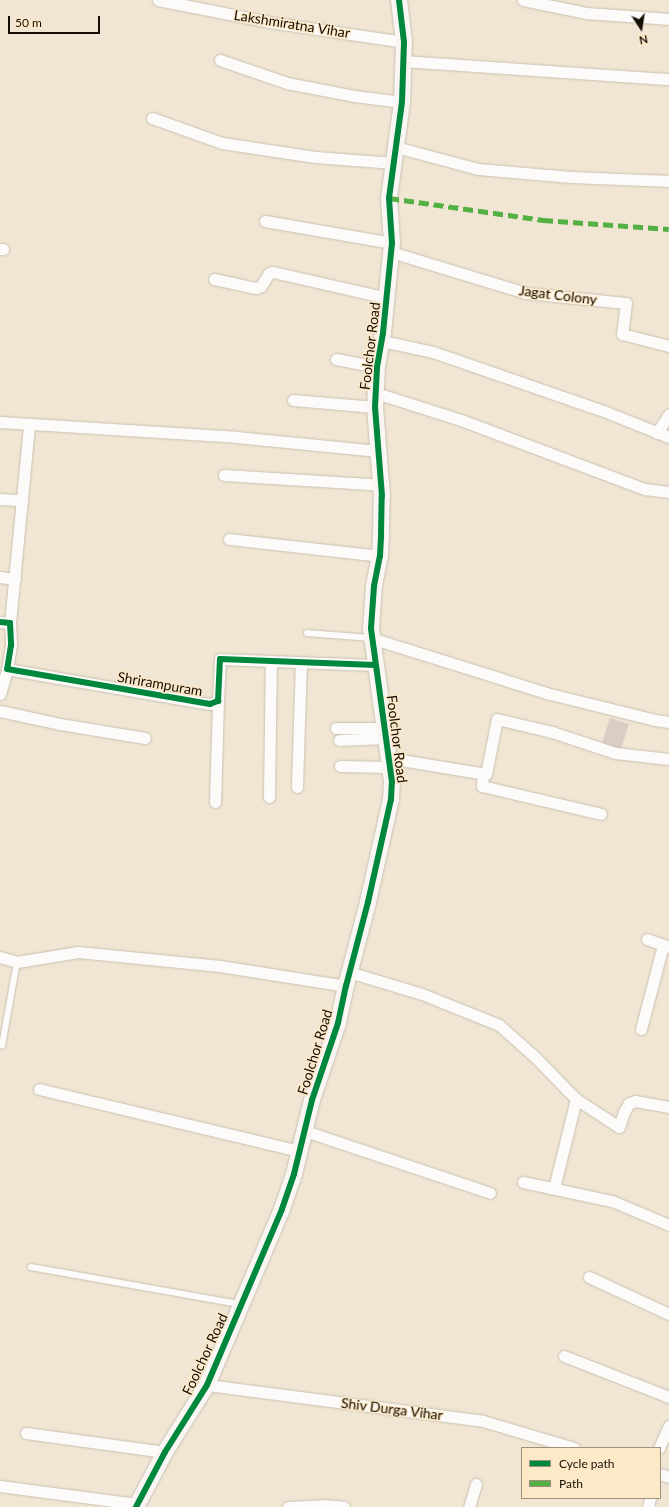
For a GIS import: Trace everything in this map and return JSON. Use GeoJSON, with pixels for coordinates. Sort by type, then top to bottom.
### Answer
{"type":"FeatureCollection","features":[{"type":"Feature","properties":{"kind":"street","name":"Lakshmiratna Vihar"},"geometry":{"type":"LineString","coordinates":[[158,0],[269,22],[404,42]]}},
{"type":"Feature","properties":{"kind":"street","name":"Foolchor Road"},"geometry":{"type":"LineString","coordinates":[[137,1506],[165,1452],[207,1385],[282,1209],[300,1151],[312,1100],[338,1024],[368,902],[389,807],[392,782],[390,762],[371,638],[374,586],[380,556],[381,486],[375,400],[387,298],[391,248],[389,198],[402,102],[404,42],[400,0]]}},
{"type":"Feature","properties":{"kind":"street"},"geometry":{"type":"LineString","coordinates":[[523,0],[586,13],[669,19]]}},
{"type":"Feature","properties":{"kind":"street"},"geometry":{"type":"LineString","coordinates":[[220,60],[287,83],[354,96],[402,102]]}},
{"type":"Feature","properties":{"kind":"street"},"geometry":{"type":"LineString","coordinates":[[403,60],[669,80]]}},
{"type":"Feature","properties":{"kind":"street"},"geometry":{"type":"LineString","coordinates":[[152,118],[222,143],[314,157],[395,155],[478,169],[571,177],[669,181],[669,188]]}},
{"type":"Feature","properties":{"kind":"street"},"geometry":{"type":"LineString","coordinates":[[265,221],[391,248]]}},
{"type":"Feature","properties":{"kind":"street","name":"Jagat Colony"},"geometry":{"type":"LineString","coordinates":[[391,248],[526,293],[626,303],[622,334],[669,346]]}},
{"type":"Feature","properties":{"kind":"street"},"geometry":{"type":"LineString","coordinates":[[214,278],[256,288],[261,286],[269,274],[273,272],[387,298]]}},
{"type":"Feature","properties":{"kind":"street"},"geometry":{"type":"LineString","coordinates":[[382,341],[433,352],[606,412],[669,437]]}},
{"type":"Feature","properties":{"kind":"street"},"geometry":{"type":"LineString","coordinates":[[336,359],[378,367]]}},
{"type":"Feature","properties":{"kind":"street"},"geometry":{"type":"LineString","coordinates":[[293,400],[375,400],[461,420],[645,489],[669,492]]}},
{"type":"Feature","properties":{"kind":"street"},"geometry":{"type":"LineString","coordinates":[[657,433],[669,414]]}},
{"type":"Feature","properties":{"kind":"street"},"geometry":{"type":"LineString","coordinates":[[0,422],[236,437],[378,452]]}},
{"type":"Feature","properties":{"kind":"street"},"geometry":{"type":"LineString","coordinates":[[0,694],[5,664],[11,645],[5,623],[15,579],[29,425]]}},
{"type":"Feature","properties":{"kind":"street"},"geometry":{"type":"LineString","coordinates":[[224,475],[381,486]]}},
{"type":"Feature","properties":{"kind":"street"},"geometry":{"type":"LineString","coordinates":[[0,499],[22,500]]}},
{"type":"Feature","properties":{"kind":"street"},"geometry":{"type":"LineString","coordinates":[[228,539],[380,556]]}},
{"type":"Feature","properties":{"kind":"street"},"geometry":{"type":"LineString","coordinates":[[0,577],[15,579]]}},
{"type":"Feature","properties":{"kind":"street"},"geometry":{"type":"LineString","coordinates":[[371,638],[546,693],[655,720],[669,722]]}},
{"type":"Feature","properties":{"kind":"street","name":"Shrirampuram"},"geometry":{"type":"LineString","coordinates":[[5,664],[210,704],[218,701],[220,659],[375,665]]}},
{"type":"Feature","properties":{"kind":"street"},"geometry":{"type":"LineString","coordinates":[[269,797],[272,661]]}},
{"type":"Feature","properties":{"kind":"street"},"geometry":{"type":"LineString","coordinates":[[297,787],[301,663]]}},
{"type":"Feature","properties":{"kind":"street"},"geometry":{"type":"LineString","coordinates":[[215,802],[218,701]]}},
{"type":"Feature","properties":{"kind":"street"},"geometry":{"type":"LineString","coordinates":[[0,711],[60,724],[145,738]]}},
{"type":"Feature","properties":{"kind":"street"},"geometry":{"type":"LineString","coordinates":[[601,814],[482,786],[483,774],[486,774],[497,719],[552,732],[615,753],[669,759]]}},
{"type":"Feature","properties":{"kind":"street"},"geometry":{"type":"LineString","coordinates":[[336,728],[385,733]]}},
{"type":"Feature","properties":{"kind":"street"},"geometry":{"type":"LineString","coordinates":[[339,740],[385,733]]}},
{"type":"Feature","properties":{"kind":"street"},"geometry":{"type":"LineString","coordinates":[[340,766],[390,762],[483,774]]}},
{"type":"Feature","properties":{"kind":"street"},"geometry":{"type":"LineString","coordinates":[[641,1028],[666,946],[647,940]]}},
{"type":"Feature","properties":{"kind":"street"},"geometry":{"type":"LineString","coordinates":[[0,957],[17,962],[78,952],[348,979],[422,994],[499,1024],[535,1057],[576,1099],[620,1127],[624,1112],[629,1104],[635,1101],[669,1107]]}},
{"type":"Feature","properties":{"kind":"street"},"geometry":{"type":"LineString","coordinates":[[39,1089],[300,1151]]}},
{"type":"Feature","properties":{"kind":"street"},"geometry":{"type":"LineString","coordinates":[[554,1188],[576,1099]]}},
{"type":"Feature","properties":{"kind":"street"},"geometry":{"type":"LineString","coordinates":[[305,1131],[490,1193]]}},
{"type":"Feature","properties":{"kind":"street"},"geometry":{"type":"LineString","coordinates":[[523,1182],[612,1202],[669,1224]]}},
{"type":"Feature","properties":{"kind":"street"},"geometry":{"type":"LineString","coordinates":[[589,1277],[669,1314]]}},
{"type":"Feature","properties":{"kind":"street"},"geometry":{"type":"LineString","coordinates":[[564,1356],[669,1397]]}},
{"type":"Feature","properties":{"kind":"street","name":"Shiv Durga Vihar"},"geometry":{"type":"LineString","coordinates":[[207,1385],[483,1421],[571,1447]]}},
{"type":"Feature","properties":{"kind":"street"},"geometry":{"type":"LineString","coordinates":[[659,1447],[669,1426]]}},
{"type":"Feature","properties":{"kind":"street"},"geometry":{"type":"LineString","coordinates":[[26,1433],[165,1452]]}},
{"type":"Feature","properties":{"kind":"street"},"geometry":{"type":"LineString","coordinates":[[469,1507],[476,1484]]}},
{"type":"Feature","properties":{"kind":"street"},"geometry":{"type":"LineString","coordinates":[[0,1486],[137,1506]]}},
{"type":"Feature","properties":{"kind":"street"},"geometry":{"type":"LineString","coordinates":[[288,1507],[323,1505],[344,1507]]}},
{"type":"Feature","properties":{"kind":"lane"},"geometry":{"type":"LineString","coordinates":[[306,633],[371,638]]}},
{"type":"Feature","properties":{"kind":"lane"},"geometry":{"type":"LineString","coordinates":[[2,1046],[17,962]]}},
{"type":"Feature","properties":{"kind":"lane"},"geometry":{"type":"LineString","coordinates":[[31,1267],[242,1304]]}},
{"type":"Feature","properties":{"kind":"building"},"geometry":{"type":"Polygon","coordinates":[[[610,718],[629,724],[621,750],[602,744],[610,718]]]}},
{"type":"Feature","properties":{"kind":"marked path"},"geometry":{"type":"LineString","coordinates":[[389,198],[543,220],[669,229]]}},
{"type":"Feature","properties":{"kind":"cycle path"},"geometry":{"type":"LineString","coordinates":[[136,1507],[165,1452],[207,1385],[282,1209],[294,1174],[312,1100],[338,1023],[368,902],[391,799],[392,782],[371,628],[374,586],[380,556],[382,496],[375,407],[377,367],[383,333],[392,243],[389,198],[402,102],[404,42],[399,0]]}},
{"type":"Feature","properties":{"kind":"cycle path"},"geometry":{"type":"LineString","coordinates":[[0,622],[10,623],[11,645],[7,669],[210,704],[218,701],[220,659],[375,665]]}}]}
